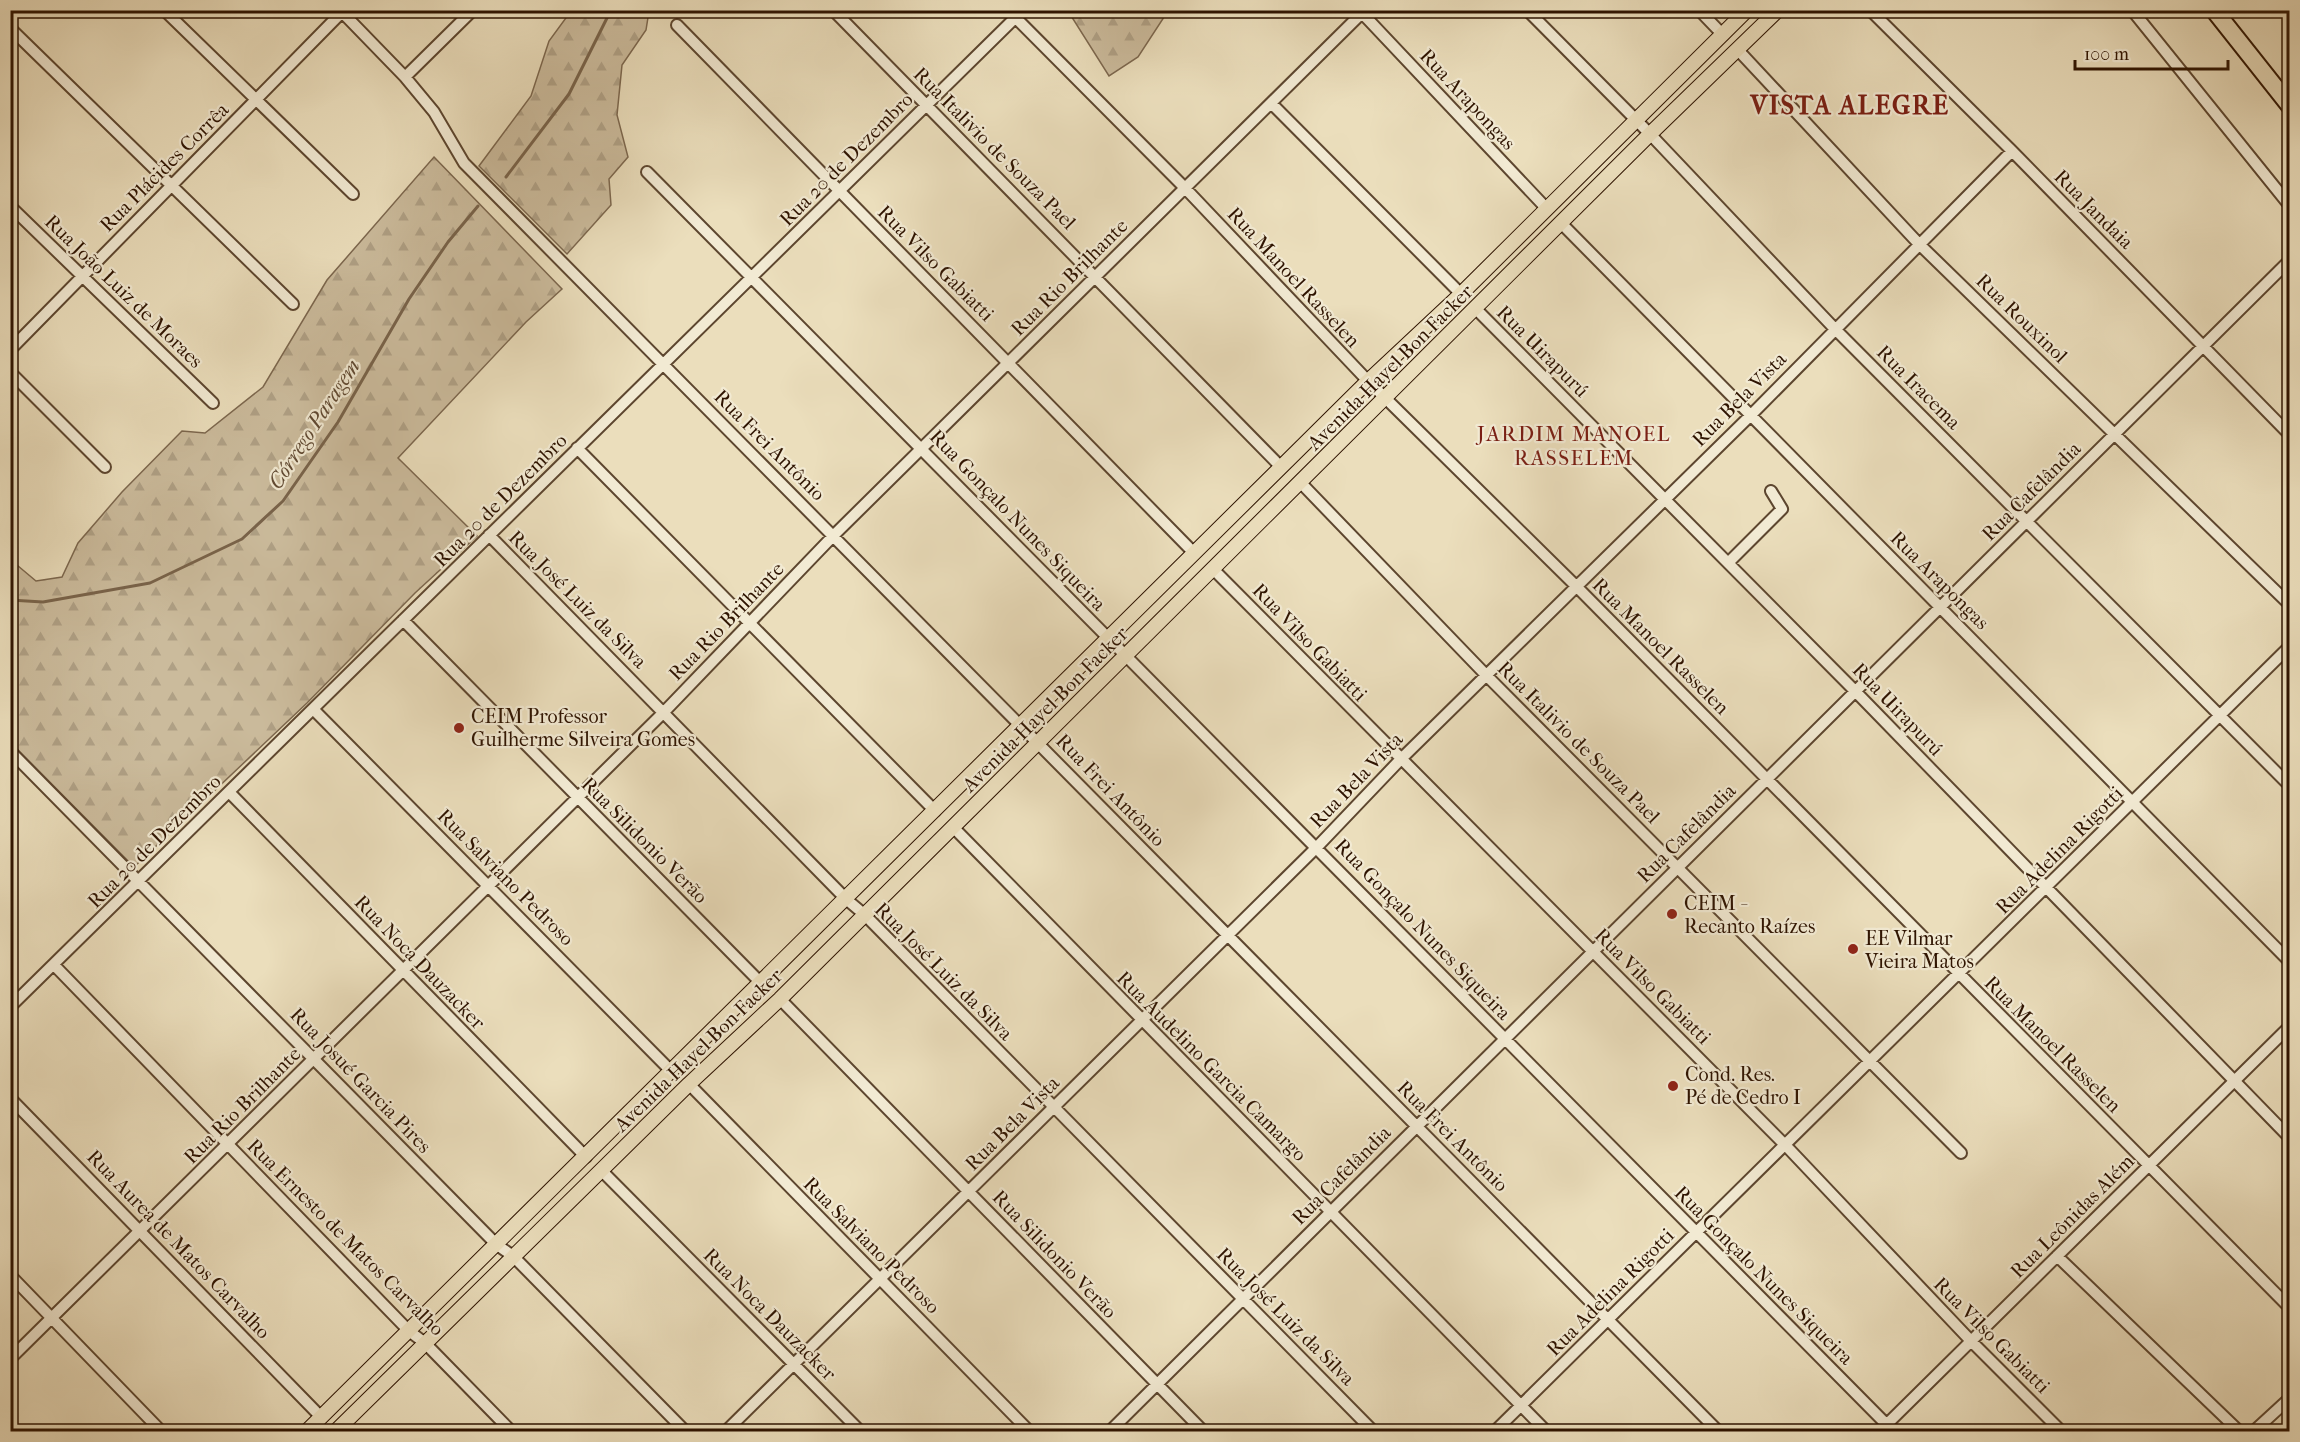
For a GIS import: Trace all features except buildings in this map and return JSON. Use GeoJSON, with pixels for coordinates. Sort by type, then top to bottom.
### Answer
{"type":"FeatureCollection","features":[{"type":"Feature","properties":{"kind":"highway"},"geometry":{"type":"LineString","coordinates":[[2222,14],[2289,106]]}},
{"type":"Feature","properties":{"kind":"main road","name":"Avenida Hayel Bon Facker"},"geometry":{"type":"LineString","coordinates":[[306,1431],[672,1072],[1368,381],[1461,294],[1747,10]]}},
{"type":"Feature","properties":{"kind":"main road","name":"Avenida Hayel Bon Facker"},"geometry":{"type":"LineString","coordinates":[[336,1431],[689,1084],[780,999],[1650,134],[1778,10]]}},
{"type":"Feature","properties":{"kind":"street"},"geometry":{"type":"LineString","coordinates":[[165,10],[255,101],[353,194]]}},
{"type":"Feature","properties":{"kind":"street"},"geometry":{"type":"LineString","coordinates":[[405,77],[473,10]]}},
{"type":"Feature","properties":{"kind":"street","name":"Rua Italivio de Souza Pael"},"geometry":{"type":"LineString","coordinates":[[834,10],[1096,275],[1281,467]]}},
{"type":"Feature","properties":{"kind":"street","name":"Rua Iracema"},"geometry":{"type":"LineString","coordinates":[[1527,10],[1650,134],[1834,328],[2289,786]]}},
{"type":"Feature","properties":{"kind":"street"},"geometry":{"type":"LineString","coordinates":[[1699,10],[1723,35]]}},
{"type":"Feature","properties":{"kind":"street","name":"Rua Jandaia"},"geometry":{"type":"LineString","coordinates":[[1870,10],[2012,151],[2289,435]]}},
{"type":"Feature","properties":{"kind":"street"},"geometry":{"type":"LineString","coordinates":[[2132,10],[2289,206]]}},
{"type":"Feature","properties":{"kind":"street","name":"Rua Plácides Corrêa"},"geometry":{"type":"LineString","coordinates":[[10,350],[342,11]]}},
{"type":"Feature","properties":{"kind":"street","name":"Rua Frei Antônio"},"geometry":{"type":"LineString","coordinates":[[342,11],[405,77],[434,112],[464,163],[476,176],[1719,1431]]}},
{"type":"Feature","properties":{"kind":"street","name":"Rua Rio Brilhante"},"geometry":{"type":"LineString","coordinates":[[10,1359],[142,1232],[402,968],[664,712],[834,535],[1364,12]]}},
{"type":"Feature","properties":{"kind":"street","name":"Rua Arapongas"},"geometry":{"type":"LineString","coordinates":[[1364,12],[1547,209]]}},
{"type":"Feature","properties":{"kind":"street","name":"Rua 20 de Dezembro"},"geometry":{"type":"LineString","coordinates":[[10,1007],[927,105],[1011,14]]}},
{"type":"Feature","properties":{"kind":"street","name":"Rua Manoel Rasselen"},"geometry":{"type":"LineString","coordinates":[[1011,14],[1185,188],[1368,381],[1767,778],[2289,1308]]}},
{"type":"Feature","properties":{"kind":"street","name":"Rua Vilso Gabiatti"},"geometry":{"type":"LineString","coordinates":[[677,25],[1194,553]]}},
{"type":"Feature","properties":{"kind":"street"},"geometry":{"type":"LineString","coordinates":[[10,28],[170,187],[293,304]]}},
{"type":"Feature","properties":{"kind":"street","name":"Rua Rouxinol"},"geometry":{"type":"LineString","coordinates":[[1738,50],[1919,244],[2289,605]]}},
{"type":"Feature","properties":{"kind":"street"},"geometry":{"type":"LineString","coordinates":[[1272,104],[1461,294]]}},
{"type":"Feature","properties":{"kind":"street","name":"Rua Bela Vista"},"geometry":{"type":"LineString","coordinates":[[725,1431],[879,1278],[970,1192],[1140,1019],[1317,847],[1400,760],[1751,415],[1834,328],[2012,151]]}},
{"type":"Feature","properties":{"kind":"street","name":"Rua Gonçalo Nunes Siqueira"},"geometry":{"type":"LineString","coordinates":[[647,172],[750,278],[923,448],[1108,639],[1127,655],[1317,847],[1696,1232],[1886,1429]]}},
{"type":"Feature","properties":{"kind":"street","name":"Rua João Luiz de Moraes"},"geometry":{"type":"LineString","coordinates":[[10,206],[213,403]]}},
{"type":"Feature","properties":{"kind":"street","name":"Rua Arapongas"},"geometry":{"type":"LineString","coordinates":[[1562,224],[1941,606],[2289,962]]}},
{"type":"Feature","properties":{"kind":"street","name":"Rua Cafelândia"},"geometry":{"type":"LineString","coordinates":[[1109,1431],[2289,260]]}},
{"type":"Feature","properties":{"kind":"street","name":"Rua Uirapurú"},"geometry":{"type":"LineString","coordinates":[[1476,309],[1855,691],[2289,1138]]}},
{"type":"Feature","properties":{"kind":"street"},"geometry":{"type":"LineString","coordinates":[[10,372],[105,467]]}},
{"type":"Feature","properties":{"kind":"street"},"geometry":{"type":"LineString","coordinates":[[577,448],[935,811]]}},
{"type":"Feature","properties":{"kind":"street","name":"Rua Italivio de Souza Pael"},"geometry":{"type":"LineString","coordinates":[[1300,483],[1486,675],[1961,1153]]}},
{"type":"Feature","properties":{"kind":"street"},"geometry":{"type":"LineString","coordinates":[[1728,563],[1782,509],[1771,491]]}},
{"type":"Feature","properties":{"kind":"street","name":"Rua José Luiz da Silva"},"geometry":{"type":"LineString","coordinates":[[489,535],[846,899],[865,915],[1374,1431]]}},
{"type":"Feature","properties":{"kind":"street","name":"Rua Vilso Gabiatti"},"geometry":{"type":"LineString","coordinates":[[1214,570],[1400,760],[1785,1145],[1971,1341],[2062,1431]]}},
{"type":"Feature","properties":{"kind":"street","name":"Rua Silidonio Verão"},"geometry":{"type":"LineString","coordinates":[[403,620],[761,982]]}},
{"type":"Feature","properties":{"kind":"street","name":"Rua Adelina Rigotti"},"geometry":{"type":"LineString","coordinates":[[1494,1431],[2289,646]]}},
{"type":"Feature","properties":{"kind":"street","name":"Rua Salviano Pedroso"},"geometry":{"type":"LineString","coordinates":[[314,709],[489,883],[672,1072]]}},
{"type":"Feature","properties":{"kind":"street","name":"Rua Josué Garcia Pires"},"geometry":{"type":"LineString","coordinates":[[10,751],[140,880],[497,1245],[513,1256],[686,1431]]}},
{"type":"Feature","properties":{"kind":"street","name":"Rua Noca Dauzacker"},"geometry":{"type":"LineString","coordinates":[[229,792],[586,1157]]}},
{"type":"Feature","properties":{"kind":"street","name":"Rua Audelino Garcia Camargo"},"geometry":{"type":"LineString","coordinates":[[953,827],[1547,1431]]}},
{"type":"Feature","properties":{"kind":"street","name":"Rua Ernesto de Matos Carvalho"},"geometry":{"type":"LineString","coordinates":[[54,965],[409,1331],[425,1343],[512,1431]]}},
{"type":"Feature","properties":{"kind":"street","name":"Rua Silidonio Verão"},"geometry":{"type":"LineString","coordinates":[[780,999],[1204,1431]]}},
{"type":"Feature","properties":{"kind":"street","name":"Rua Leônidas Além"},"geometry":{"type":"LineString","coordinates":[[1886,1429],[1971,1341],[2289,1026]]}},
{"type":"Feature","properties":{"kind":"street","name":"Rua Salviano Pedroso"},"geometry":{"type":"LineString","coordinates":[[689,1084],[1030,1431]]}},
{"type":"Feature","properties":{"kind":"street","name":"Rua Aurea de Matos Carvalho"},"geometry":{"type":"LineString","coordinates":[[10,1098],[321,1417]]}},
{"type":"Feature","properties":{"kind":"street","name":"Rua Noca Dauzacker"},"geometry":{"type":"LineString","coordinates":[[602,1171],[861,1431]]}},
{"type":"Feature","properties":{"kind":"street"},"geometry":{"type":"LineString","coordinates":[[2057,1256],[2240,1431]]}},
{"type":"Feature","properties":{"kind":"street"},"geometry":{"type":"LineString","coordinates":[[10,1275],[162,1431]]}},
{"type":"Feature","properties":{"kind":"street"},"geometry":{"type":"LineString","coordinates":[[2253,1431],[2289,1398]]}},
{"type":"Feature","properties":{"kind":"green space"},"geometry":{"type":"Polygon","coordinates":[[[571,11],[649,11],[646,30],[622,65],[617,115],[628,157],[609,179],[611,205],[567,254],[479,166],[531,96],[549,41],[571,11]]]}},
{"type":"Feature","properties":{"kind":"green space"},"geometry":{"type":"Polygon","coordinates":[[[1068,11],[1168,11],[1138,57],[1109,76],[1068,11]]]}},
{"type":"Feature","properties":{"kind":"green space"},"geometry":{"type":"Polygon","coordinates":[[[434,157],[562,289],[526,322],[398,458],[477,536],[415,593],[307,703],[134,867],[11,743],[11,560],[36,581],[62,577],[78,543],[122,492],[182,431],[205,433],[263,387],[327,280],[434,157]]]}},
{"type":"Feature","properties":{"kind":"waterway","name":"Córrego Paragem"},"geometry":{"type":"LineString","coordinates":[[506,177],[569,94],[611,10]]}},
{"type":"Feature","properties":{"kind":"waterway","name":"Córrego Paragem"},"geometry":{"type":"LineString","coordinates":[[10,600],[43,602],[150,583],[242,539],[283,501],[338,422],[409,299],[448,242],[478,206]]}},
{"type":"Feature","properties":{"kind":"place","name":"CEIM Professor Guilherme Silveira Gomes"},"geometry":{"type":"Point","coordinates":[459,728]}},
{"type":"Feature","properties":{"kind":"place","name":"CEIM - Recanto Raízes"},"geometry":{"type":"Point","coordinates":[1672,914]}},
{"type":"Feature","properties":{"kind":"place","name":"EE Vilmar Vieira Matos"},"geometry":{"type":"Point","coordinates":[1853,949]}},
{"type":"Feature","properties":{"kind":"place","name":"Cond. Res. Pé de Cedro I"},"geometry":{"type":"Point","coordinates":[1673,1086]}},
{"type":"Feature","properties":{"kind":"district","name":"VISTA ALEGRE"},"geometry":{"type":"Point","coordinates":[1850,105]}},
{"type":"Feature","properties":{"kind":"district","name":"JARDIM MANOEL RASSELEM"},"geometry":{"type":"Point","coordinates":[1574,446]}}]}
